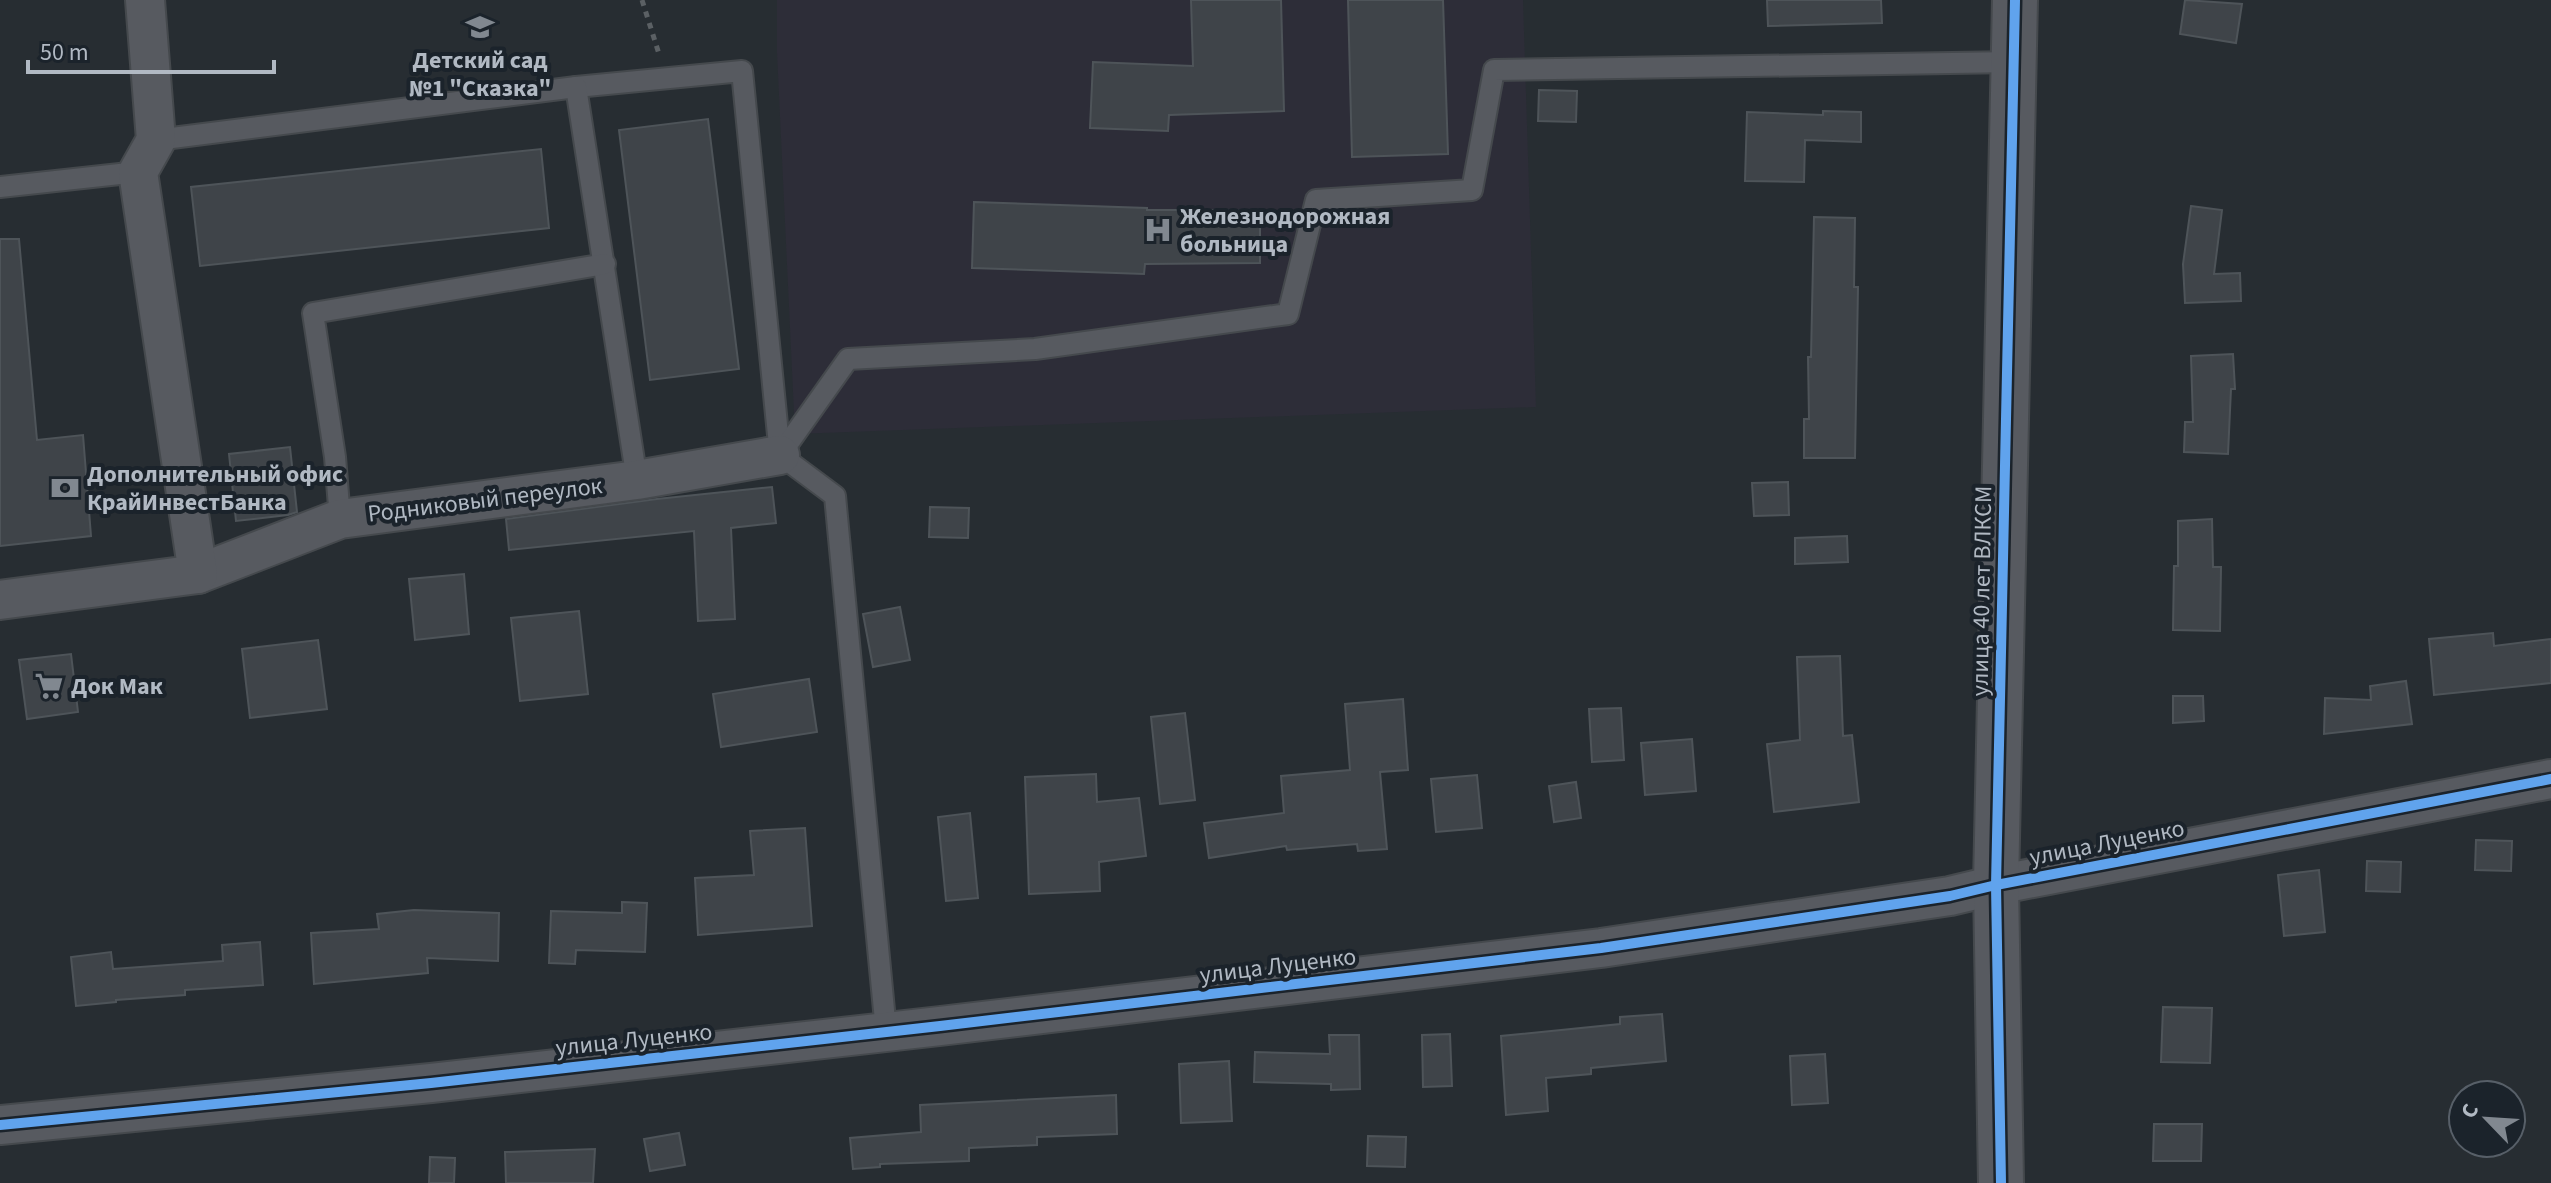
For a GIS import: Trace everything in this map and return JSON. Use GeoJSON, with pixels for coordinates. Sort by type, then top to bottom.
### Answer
{"type":"FeatureCollection","features":[{"type":"Feature","properties":{"kind":"street"},"geometry":{"type":"LineString","coordinates":[[145,0],[156,140],[138,172],[198,574]]}},
{"type":"Feature","properties":{"kind":"street","name":"улица 40 лет ВЛКСМ"},"geometry":{"type":"LineString","coordinates":[[2001,1183],[1996,885],[2015,0]]}},
{"type":"Feature","properties":{"kind":"street","name":"Родниковый переулок"},"geometry":{"type":"LineString","coordinates":[[0,600],[198,574],[340,519],[637,480],[780,455]]}},
{"type":"Feature","properties":{"kind":"street","name":"улица Луценко"},"geometry":{"type":"LineString","coordinates":[[0,1125],[431,1083],[1601,948],[1950,896],[2551,779]]}},
{"type":"Feature","properties":{"kind":"lane"},"geometry":{"type":"LineString","coordinates":[[780,455],[848,359],[1035,349],[1288,314],[1316,200],[1472,190],[1494,70],[2014,62]]}},
{"type":"Feature","properties":{"kind":"lane"},"geometry":{"type":"LineString","coordinates":[[156,140],[576,87],[742,71],[780,455],[835,496],[886,1031]]}},
{"type":"Feature","properties":{"kind":"lane"},"geometry":{"type":"LineString","coordinates":[[576,87],[637,480]]}},
{"type":"Feature","properties":{"kind":"lane"},"geometry":{"type":"LineString","coordinates":[[0,187],[138,172]]}},
{"type":"Feature","properties":{"kind":"lane"},"geometry":{"type":"LineString","coordinates":[[340,519],[335,457],[313,313],[605,264]]}},
{"type":"Feature","properties":{"kind":"path"},"geometry":{"type":"LineString","coordinates":[[642,0],[667,78]]}},
{"type":"Feature","properties":{"kind":"shaded area","name":"Железнодорожная больница"},"geometry":{"type":"Polygon","coordinates":[[[777,0],[1523,0],[1536,407],[795,434],[777,0]]]}},
{"type":"Feature","properties":{"kind":"building"},"geometry":{"type":"Polygon","coordinates":[[[1191,0],[1281,0],[1284,111],[1169,115],[1168,131],[1090,128],[1093,62],[1193,66],[1191,0]]]}},
{"type":"Feature","properties":{"kind":"building"},"geometry":{"type":"Polygon","coordinates":[[[1348,0],[1443,0],[1448,154],[1352,157],[1348,0]]]}},
{"type":"Feature","properties":{"kind":"building"},"geometry":{"type":"Polygon","coordinates":[[[1767,0],[1881,0],[1882,23],[1768,26],[1767,0]]]}},
{"type":"Feature","properties":{"kind":"building"},"geometry":{"type":"Polygon","coordinates":[[[2185,0],[2242,4],[2236,43],[2180,34],[2185,0]]]}},
{"type":"Feature","properties":{"kind":"building"},"geometry":{"type":"Polygon","coordinates":[[[1539,90],[1577,91],[1576,122],[1538,121],[1539,90]]]}},
{"type":"Feature","properties":{"kind":"building"},"geometry":{"type":"Polygon","coordinates":[[[1823,111],[1861,112],[1861,142],[1805,140],[1804,182],[1745,181],[1747,112],[1823,115],[1823,111]]]}},
{"type":"Feature","properties":{"kind":"building"},"geometry":{"type":"Polygon","coordinates":[[[708,119],[739,369],[650,380],[619,130],[708,119]]]}},
{"type":"Feature","properties":{"kind":"building"},"geometry":{"type":"Polygon","coordinates":[[[541,149],[549,228],[200,266],[191,187],[541,149]]]}},
{"type":"Feature","properties":{"kind":"building"},"geometry":{"type":"Polygon","coordinates":[[[974,202],[1147,210],[1260,210],[1260,263],[1145,264],[1144,274],[972,268],[974,202]]]}},
{"type":"Feature","properties":{"kind":"building"},"geometry":{"type":"Polygon","coordinates":[[[2191,206],[2222,210],[2214,274],[2240,273],[2241,301],[2185,303],[2183,264],[2191,206]]]}},
{"type":"Feature","properties":{"kind":"building"},"geometry":{"type":"Polygon","coordinates":[[[1814,217],[1855,218],[1854,287],[1858,287],[1855,458],[1804,458],[1804,419],[1809,419],[1808,357],[1811,357],[1814,217]]]}},
{"type":"Feature","properties":{"kind":"building"},"geometry":{"type":"Polygon","coordinates":[[[0,239],[19,239],[37,440],[83,435],[91,536],[0,546],[0,239]]]}},
{"type":"Feature","properties":{"kind":"building"},"geometry":{"type":"Polygon","coordinates":[[[2233,354],[2235,389],[2231,389],[2228,454],[2184,452],[2185,422],[2193,422],[2191,356],[2233,354]]]}},
{"type":"Feature","properties":{"kind":"building"},"geometry":{"type":"Polygon","coordinates":[[[290,447],[297,512],[236,521],[229,454],[290,447]]]}},
{"type":"Feature","properties":{"kind":"building"},"geometry":{"type":"Polygon","coordinates":[[[1788,482],[1789,515],[1754,516],[1752,483],[1788,482]]]}},
{"type":"Feature","properties":{"kind":"building"},"geometry":{"type":"Polygon","coordinates":[[[772,487],[776,523],[731,528],[735,619],[698,621],[694,531],[509,550],[506,519],[772,487]]]}},
{"type":"Feature","properties":{"kind":"building"},"geometry":{"type":"Polygon","coordinates":[[[930,507],[969,508],[968,538],[929,537],[930,507]]]}},
{"type":"Feature","properties":{"kind":"building"},"geometry":{"type":"Polygon","coordinates":[[[2212,519],[2213,567],[2221,567],[2220,631],[2173,630],[2178,521],[2212,519]]]}},
{"type":"Feature","properties":{"kind":"building"},"geometry":{"type":"Polygon","coordinates":[[[1847,536],[1848,562],[1795,564],[1795,538],[1847,536]]]}},
{"type":"Feature","properties":{"kind":"building"},"geometry":{"type":"Polygon","coordinates":[[[464,574],[469,634],[415,640],[409,579],[464,574]]]}},
{"type":"Feature","properties":{"kind":"building"},"geometry":{"type":"Polygon","coordinates":[[[900,607],[910,660],[873,667],[863,614],[900,607]]]}},
{"type":"Feature","properties":{"kind":"building"},"geometry":{"type":"Polygon","coordinates":[[[579,611],[588,694],[520,701],[511,618],[579,611]]]}},
{"type":"Feature","properties":{"kind":"building"},"geometry":{"type":"Polygon","coordinates":[[[2493,633],[2494,646],[2551,639],[2551,683],[2434,695],[2429,639],[2493,633]]]}},
{"type":"Feature","properties":{"kind":"building"},"geometry":{"type":"Polygon","coordinates":[[[318,640],[327,709],[250,718],[242,649],[318,640]]]}},
{"type":"Feature","properties":{"kind":"building","name":"Док Мак"},"geometry":{"type":"Polygon","coordinates":[[[71,654],[78,712],[27,719],[19,660],[71,654]]]}},
{"type":"Feature","properties":{"kind":"building"},"geometry":{"type":"Polygon","coordinates":[[[1840,656],[1843,736],[1852,735],[1859,802],[1774,812],[1767,744],[1800,740],[1797,657],[1840,656]]]}},
{"type":"Feature","properties":{"kind":"building"},"geometry":{"type":"Polygon","coordinates":[[[809,679],[817,732],[721,747],[713,694],[809,679]]]}},
{"type":"Feature","properties":{"kind":"building"},"geometry":{"type":"Polygon","coordinates":[[[2406,681],[2412,724],[2324,734],[2325,698],[2371,700],[2370,686],[2406,681]]]}},
{"type":"Feature","properties":{"kind":"building"},"geometry":{"type":"Polygon","coordinates":[[[2173,696],[2203,696],[2204,721],[2173,723],[2173,696]]]}},
{"type":"Feature","properties":{"kind":"building"},"geometry":{"type":"Polygon","coordinates":[[[1403,699],[1408,770],[1380,772],[1387,849],[1358,851],[1357,844],[1287,850],[1286,846],[1209,858],[1204,823],[1284,813],[1281,776],[1350,770],[1345,704],[1403,699]]]}},
{"type":"Feature","properties":{"kind":"building"},"geometry":{"type":"Polygon","coordinates":[[[1621,708],[1624,760],[1592,762],[1589,709],[1621,708]]]}},
{"type":"Feature","properties":{"kind":"building"},"geometry":{"type":"Polygon","coordinates":[[[1185,713],[1195,800],[1160,804],[1151,717],[1185,713]]]}},
{"type":"Feature","properties":{"kind":"building"},"geometry":{"type":"Polygon","coordinates":[[[1692,739],[1696,791],[1645,795],[1641,743],[1692,739]]]}},
{"type":"Feature","properties":{"kind":"building"},"geometry":{"type":"Polygon","coordinates":[[[1096,774],[1097,802],[1139,798],[1146,856],[1099,862],[1100,891],[1029,894],[1025,777],[1096,774]]]}},
{"type":"Feature","properties":{"kind":"building"},"geometry":{"type":"Polygon","coordinates":[[[1477,775],[1482,828],[1436,832],[1431,779],[1477,775]]]}},
{"type":"Feature","properties":{"kind":"building"},"geometry":{"type":"Polygon","coordinates":[[[1576,782],[1581,818],[1554,822],[1549,786],[1576,782]]]}},
{"type":"Feature","properties":{"kind":"building"},"geometry":{"type":"Polygon","coordinates":[[[970,813],[978,898],[946,901],[938,817],[970,813]]]}},
{"type":"Feature","properties":{"kind":"building"},"geometry":{"type":"Polygon","coordinates":[[[805,828],[812,926],[698,935],[695,878],[754,875],[750,831],[805,828]]]}},
{"type":"Feature","properties":{"kind":"building"},"geometry":{"type":"Polygon","coordinates":[[[2476,840],[2512,841],[2511,871],[2475,870],[2476,840]]]}},
{"type":"Feature","properties":{"kind":"building"},"geometry":{"type":"Polygon","coordinates":[[[2367,861],[2401,862],[2400,892],[2366,891],[2367,861]]]}},
{"type":"Feature","properties":{"kind":"building"},"geometry":{"type":"Polygon","coordinates":[[[2319,870],[2325,932],[2284,936],[2278,875],[2319,870]]]}},
{"type":"Feature","properties":{"kind":"building"},"geometry":{"type":"Polygon","coordinates":[[[622,902],[647,903],[645,952],[576,950],[575,964],[549,963],[551,911],[622,913],[622,902]]]}},
{"type":"Feature","properties":{"kind":"building"},"geometry":{"type":"Polygon","coordinates":[[[414,910],[499,913],[498,961],[427,958],[428,973],[314,984],[311,933],[379,929],[377,914],[414,910]]]}},
{"type":"Feature","properties":{"kind":"building"},"geometry":{"type":"Polygon","coordinates":[[[260,942],[263,985],[185,990],[185,995],[76,1006],[71,957],[111,952],[113,969],[223,961],[222,945],[260,942]]]}},
{"type":"Feature","properties":{"kind":"building"},"geometry":{"type":"Polygon","coordinates":[[[2163,1007],[2212,1008],[2210,1063],[2161,1062],[2163,1007]]]}},
{"type":"Feature","properties":{"kind":"building"},"geometry":{"type":"Polygon","coordinates":[[[1662,1014],[1666,1061],[1591,1068],[1591,1074],[1546,1078],[1548,1111],[1506,1115],[1501,1036],[1620,1024],[1620,1017],[1662,1014]]]}},
{"type":"Feature","properties":{"kind":"building"},"geometry":{"type":"Polygon","coordinates":[[[1450,1034],[1452,1086],[1423,1087],[1422,1035],[1450,1034]]]}},
{"type":"Feature","properties":{"kind":"building"},"geometry":{"type":"Polygon","coordinates":[[[1329,1035],[1359,1035],[1360,1089],[1331,1090],[1331,1084],[1254,1082],[1255,1052],[1330,1054],[1329,1035]]]}},
{"type":"Feature","properties":{"kind":"building"},"geometry":{"type":"Polygon","coordinates":[[[1825,1054],[1828,1103],[1792,1105],[1790,1056],[1825,1054]]]}},
{"type":"Feature","properties":{"kind":"building"},"geometry":{"type":"Polygon","coordinates":[[[1229,1061],[1232,1121],[1181,1123],[1179,1064],[1229,1061]]]}},
{"type":"Feature","properties":{"kind":"building"},"geometry":{"type":"Polygon","coordinates":[[[1116,1095],[1117,1134],[1037,1137],[1037,1145],[969,1148],[969,1161],[880,1164],[880,1167],[853,1169],[850,1138],[921,1132],[920,1105],[1116,1095]]]}},
{"type":"Feature","properties":{"kind":"building"},"geometry":{"type":"Polygon","coordinates":[[[2154,1124],[2202,1124],[2201,1161],[2153,1161],[2154,1124]]]}},
{"type":"Feature","properties":{"kind":"building"},"geometry":{"type":"Polygon","coordinates":[[[679,1133],[685,1165],[650,1171],[644,1139],[679,1133]]]}},
{"type":"Feature","properties":{"kind":"building"},"geometry":{"type":"Polygon","coordinates":[[[1368,1136],[1406,1137],[1405,1167],[1367,1166],[1368,1136]]]}},
{"type":"Feature","properties":{"kind":"building"},"geometry":{"type":"Polygon","coordinates":[[[595,1149],[593,1183],[506,1183],[505,1152],[595,1149]]]}},
{"type":"Feature","properties":{"kind":"building"},"geometry":{"type":"Polygon","coordinates":[[[430,1157],[455,1158],[454,1183],[429,1183],[430,1157]]]}},
{"type":"Feature","properties":{"kind":"cycle path"},"geometry":{"type":"LineString","coordinates":[[2001,1183],[1996,885],[2015,0]]}},
{"type":"Feature","properties":{"kind":"cycle path"},"geometry":{"type":"LineString","coordinates":[[0,1125],[431,1083],[1601,948],[1950,896],[2551,779]]}},
{"type":"Feature","properties":{"kind":"place","name":"Детский сад №1 \"Сказка\""},"geometry":{"type":"Point","coordinates":[480,27]}},
{"type":"Feature","properties":{"kind":"place","name":"Железнодорожная больница"},"geometry":{"type":"Point","coordinates":[1158,230]}},
{"type":"Feature","properties":{"kind":"place","name":"Дополнительный офис КрайИнвестБанка"},"geometry":{"type":"Point","coordinates":[65,488]}},
{"type":"Feature","properties":{"kind":"place","name":"Док Мак"},"geometry":{"type":"Point","coordinates":[49,686]}}]}
